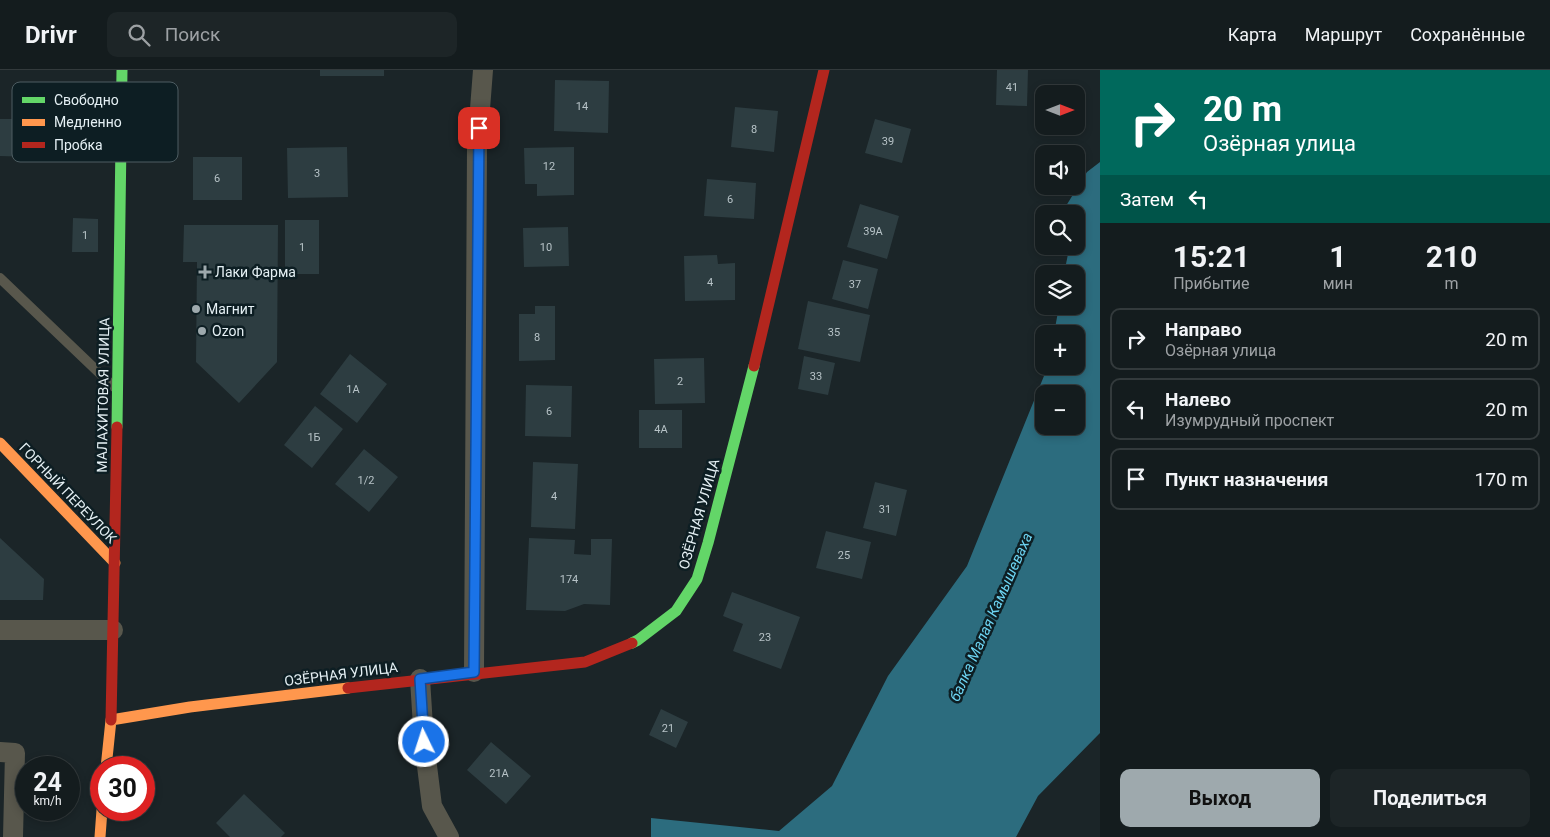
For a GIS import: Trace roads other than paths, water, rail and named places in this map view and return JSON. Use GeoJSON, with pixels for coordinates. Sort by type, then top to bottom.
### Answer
{"type":"FeatureCollection","features":[{"type":"Feature","properties":{"kind":"street"},"geometry":{"type":"LineString","coordinates":[[474,672],[477,148],[482,70]]}},
{"type":"Feature","properties":{"kind":"street","name":"ОЗЁРНАЯ УЛИЦА"},"geometry":{"type":"LineString","coordinates":[[111,720],[190,707],[474,672],[585,662],[638,640],[676,611],[697,579],[708,543],[747,396],[824,70]]}},
{"type":"Feature","properties":{"kind":"street","name":"МАЛАХИТОВАЯ УЛИЦА"},"geometry":{"type":"LineString","coordinates":[[111,720],[121,162]]}},
{"type":"Feature","properties":{"kind":"street","name":"ГОРНЫЙ ПЕРЕУЛОК"},"geometry":{"type":"LineString","coordinates":[[0,443],[115,563]]}},
{"type":"Feature","properties":{"kind":"street"},"geometry":{"type":"LineString","coordinates":[[0,630],[113,630]]}},
{"type":"Feature","properties":{"kind":"street"},"geometry":{"type":"LineString","coordinates":[[420,679],[424,742],[432,806],[449,837]]}},
{"type":"Feature","properties":{"kind":"street"},"geometry":{"type":"LineString","coordinates":[[107,756],[111,720]]}},
{"type":"Feature","properties":{"kind":"street"},"geometry":{"type":"LineString","coordinates":[[7,753],[13,837]]}},
{"type":"Feature","properties":{"kind":"street"},"geometry":{"type":"LineString","coordinates":[[100,837],[101,821]]}},
{"type":"Feature","properties":{"kind":"lane"},"geometry":{"type":"LineString","coordinates":[[0,278],[118,391]]}},
{"type":"Feature","properties":{"kind":"water","name":"балка Малая Камышеваха"},"geometry":{"type":"Polygon","coordinates":[[[1100,162],[1100,733],[1038,796],[1016,837],[651,837],[651,818],[779,831],[832,786],[888,676],[967,566],[1035,398],[1035,435],[1085,435],[1085,385],[1040,385],[1044,375],[1085,375],[1085,325],[1056,325],[1057,315],[1085,315],[1085,265],[1066,265],[1068,255],[1085,255],[1085,205],[1067,205],[1073,195],[1085,195],[1085,175],[1100,162]]]}},
{"type":"Feature","properties":{"kind":"place","name":"Лаки Фарма"},"geometry":{"type":"Point","coordinates":[205,272]}},
{"type":"Feature","properties":{"kind":"place","name":"Магнит"},"geometry":{"type":"Point","coordinates":[196,309]}},
{"type":"Feature","properties":{"kind":"place","name":"Ozon"},"geometry":{"type":"Point","coordinates":[202,331]}}]}
